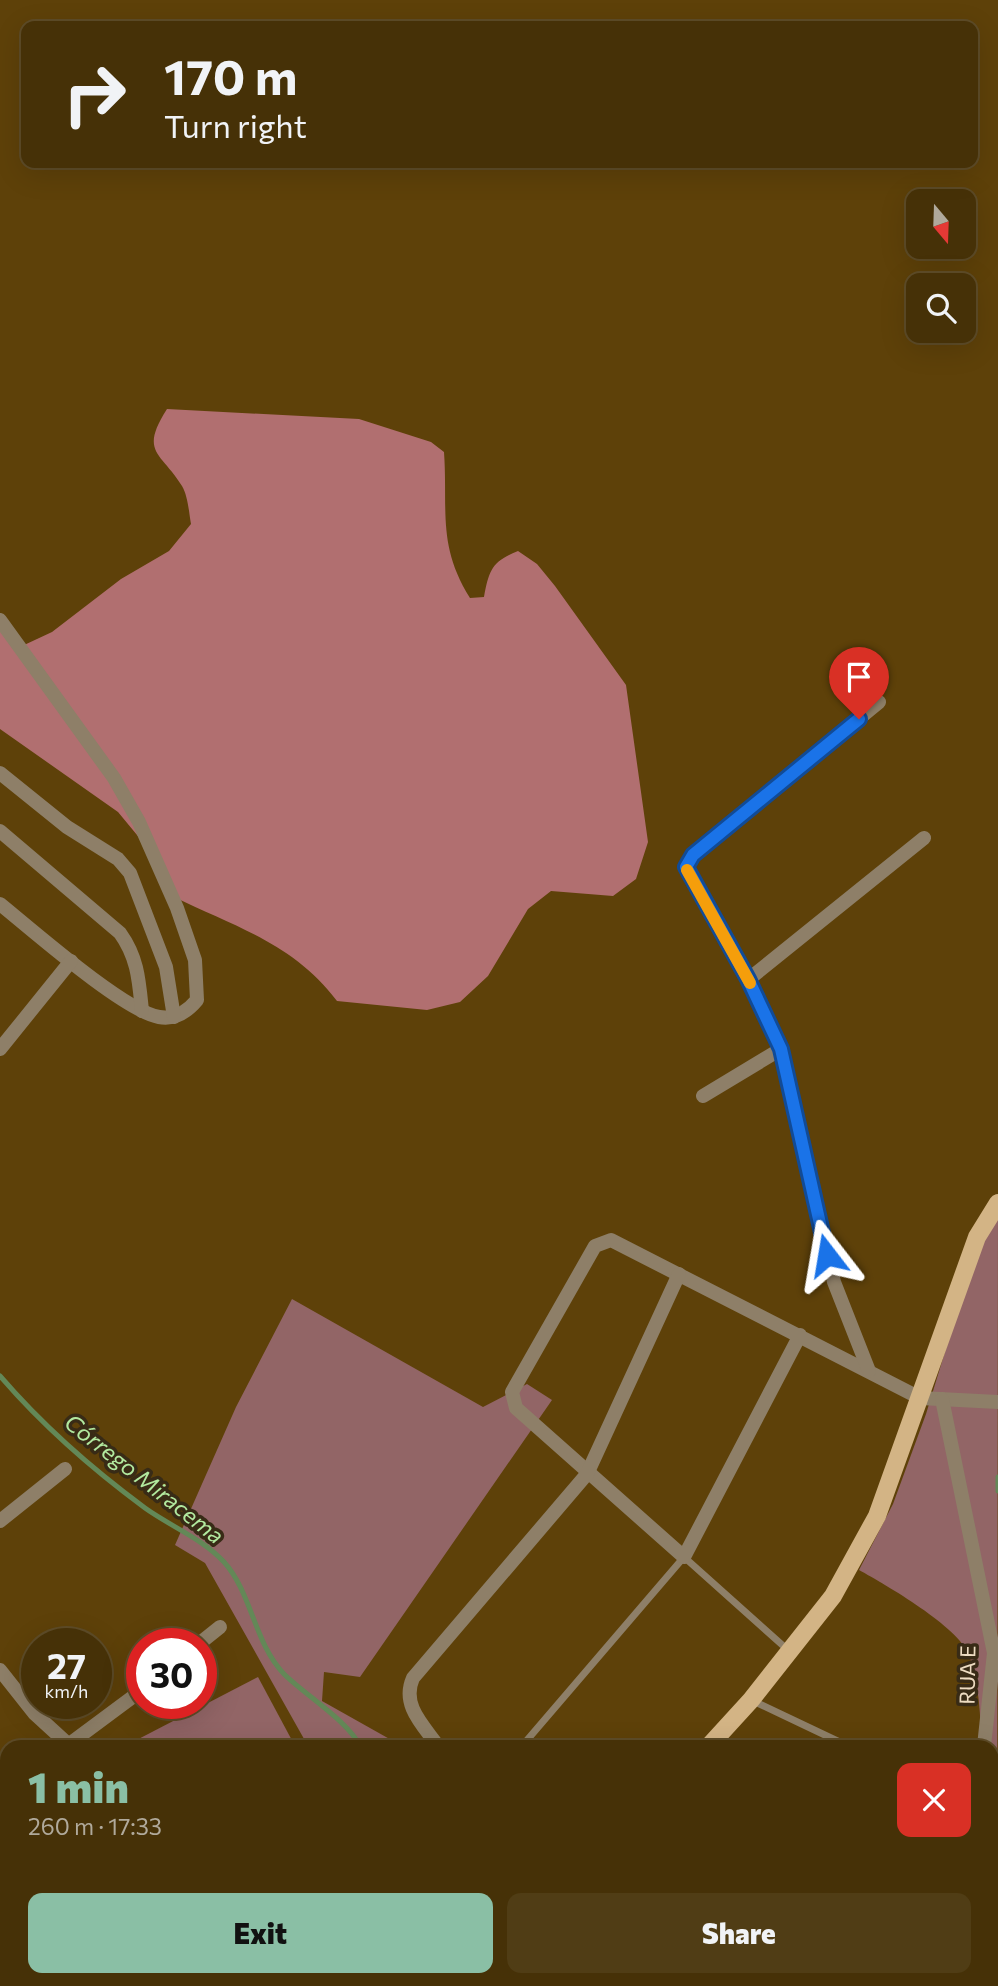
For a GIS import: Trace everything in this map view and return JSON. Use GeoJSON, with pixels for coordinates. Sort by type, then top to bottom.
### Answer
{"type":"FeatureCollection","features":[{"type":"Feature","properties":{"kind":"main road"},"geometry":{"type":"LineString","coordinates":[[714,1740],[751,1700],[833,1596],[877,1516],[977,1237],[998,1203]]}},
{"type":"Feature","properties":{"kind":"street"},"geometry":{"type":"LineString","coordinates":[[0,620],[114,778],[139,822],[195,960],[197,1000],[187,1011],[174,1017],[160,1017],[142,1011],[71,961],[0,904]]}},
{"type":"Feature","properties":{"kind":"street"},"geometry":{"type":"LineString","coordinates":[[869,1371],[834,1282],[781,1049],[748,979],[686,867],[693,855],[879,702]]}},
{"type":"Feature","properties":{"kind":"street"},"geometry":{"type":"LineString","coordinates":[[0,773],[67,827],[118,859],[130,873],[166,967],[174,1017]]}},
{"type":"Feature","properties":{"kind":"street"},"geometry":{"type":"LineString","coordinates":[[0,831],[120,933],[133,951],[138,966],[142,1011]]}},
{"type":"Feature","properties":{"kind":"street"},"geometry":{"type":"LineString","coordinates":[[748,979],[924,838]]}},
{"type":"Feature","properties":{"kind":"street"},"geometry":{"type":"LineString","coordinates":[[0,1049],[71,961]]}},
{"type":"Feature","properties":{"kind":"street"},"geometry":{"type":"LineString","coordinates":[[703,1096],[781,1049]]}},
{"type":"Feature","properties":{"kind":"street"},"geometry":{"type":"LineString","coordinates":[[800,1335],[684,1558],[516,1408],[512,1392],[596,1246],[611,1240],[800,1335],[920,1398],[998,1402]]}},
{"type":"Feature","properties":{"kind":"street"},"geometry":{"type":"LineString","coordinates":[[434,1740],[410,1704],[408,1689],[413,1678],[587,1474],[679,1274]]}},
{"type":"Feature","properties":{"kind":"street","name":"RUA E"},"geometry":{"type":"LineString","coordinates":[[942,1399],[994,1653],[985,1740]]}},
{"type":"Feature","properties":{"kind":"street"},"geometry":{"type":"LineString","coordinates":[[0,1521],[65,1469]]}},
{"type":"Feature","properties":{"kind":"street"},"geometry":{"type":"LineString","coordinates":[[0,1670],[34,1713],[63,1740]]}},
{"type":"Feature","properties":{"kind":"street"},"geometry":{"type":"LineString","coordinates":[[77,1740],[126,1702]]}},
{"type":"Feature","properties":{"kind":"lane"},"geometry":{"type":"LineString","coordinates":[[527,1740],[684,1558],[789,1652]]}},
{"type":"Feature","properties":{"kind":"lane"},"geometry":{"type":"LineString","coordinates":[[751,1700],[835,1740]]}},
{"type":"Feature","properties":{"kind":"shaded area"},"geometry":{"type":"Polygon","coordinates":[[[167,409],[359,419],[431,442],[444,452],[448,544],[470,598],[484,597],[493,568],[502,559],[518,551],[537,564],[555,586],[626,685],[648,842],[636,879],[613,896],[551,891],[528,909],[488,976],[460,1002],[427,1010],[337,1001],[320,981],[283,951],[174,897],[161,864],[118,812],[0,729],[0,626],[22,646],[52,632],[121,579],[169,551],[191,524],[184,490],[156,451],[154,444],[159,424],[167,409]]]}},
{"type":"Feature","properties":{"kind":"shaded area"},"geometry":{"type":"Polygon","coordinates":[[[998,1209],[997,1740],[981,1740],[977,1688],[969,1655],[963,1644],[937,1620],[859,1570],[893,1504],[926,1414],[966,1283],[998,1209]]]}},
{"type":"Feature","properties":{"kind":"shaded area"},"geometry":{"type":"Polygon","coordinates":[[[292,1299],[483,1407],[527,1384],[552,1400],[360,1677],[324,1672],[322,1701],[391,1740],[305,1740],[205,1563],[175,1545],[236,1407],[292,1299]]]}},
{"type":"Feature","properties":{"kind":"shaded area"},"geometry":{"type":"Polygon","coordinates":[[[258,1677],[292,1740],[137,1740],[177,1719],[217,1719],[217,1698],[258,1677]]]}},
{"type":"Feature","properties":{"kind":"waterway","name":"Córrego Miracema"},"geometry":{"type":"LineString","coordinates":[[0,1376],[51,1429],[106,1478],[145,1508],[206,1546],[224,1562],[241,1588],[274,1662],[284,1674],[346,1727],[356,1740]]}},
{"type":"Feature","properties":{"kind":"waterway"},"geometry":{"type":"LineString","coordinates":[[998,1477],[998,1491]]}},
{"type":"Feature","properties":{"kind":"slow traffic"},"geometry":{"type":"LineString","coordinates":[[687,870],[750,983]]}},
{"type":"Feature","properties":{"kind":"route"},"geometry":{"type":"LineString","coordinates":[[827,1255],[781,1049],[748,979],[686,867],[693,855],[859,719]]}}]}
